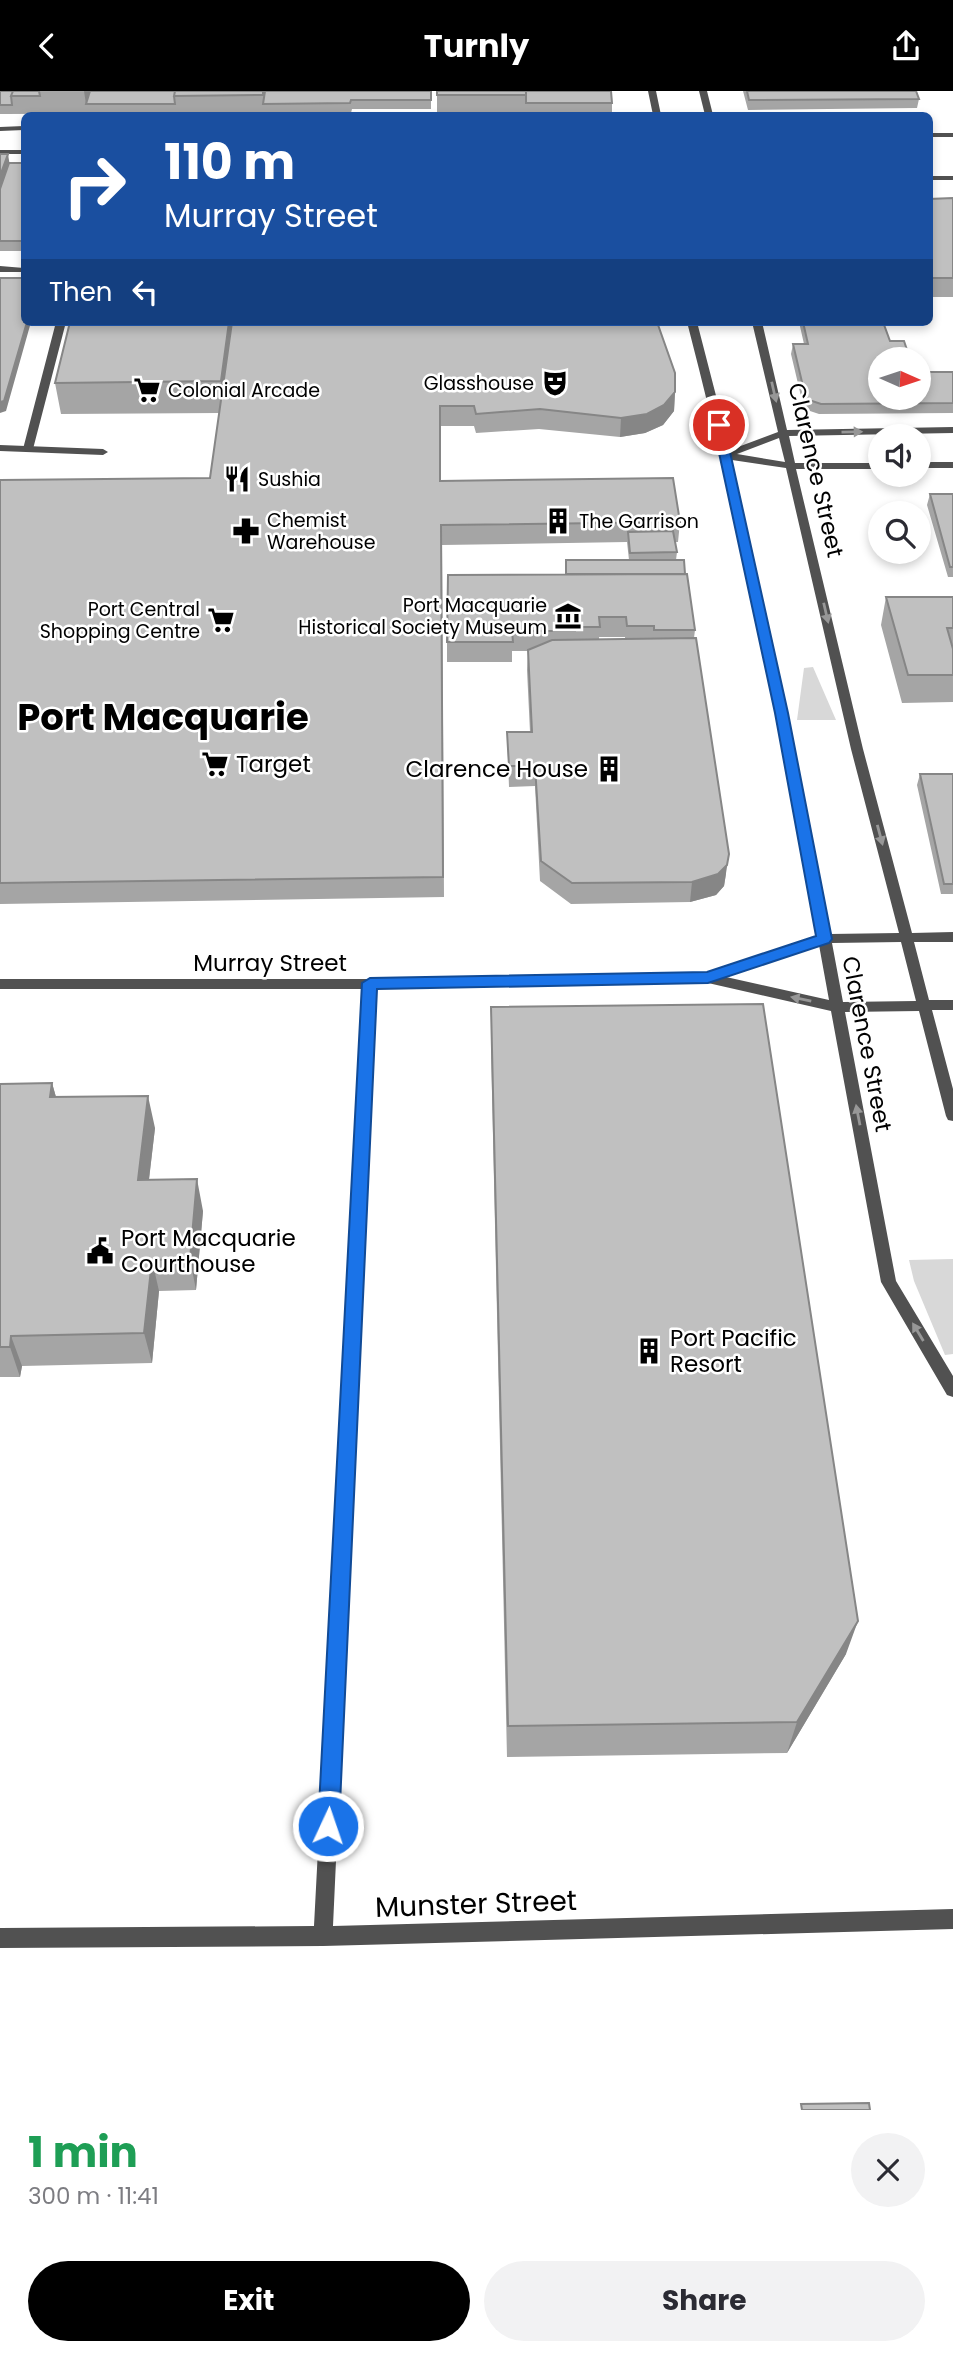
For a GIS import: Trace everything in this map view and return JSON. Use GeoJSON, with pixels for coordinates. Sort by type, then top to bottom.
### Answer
{"type":"FeatureCollection","features":[{"type":"Feature","properties":{"kind":"street"},"geometry":{"type":"LineString","coordinates":[[652,91],[656,112]]}},
{"type":"Feature","properties":{"kind":"street"},"geometry":{"type":"LineString","coordinates":[[704,91],[708,112]]}},
{"type":"Feature","properties":{"kind":"street"},"geometry":{"type":"LineString","coordinates":[[0,129],[21,128]]}},
{"type":"Feature","properties":{"kind":"street"},"geometry":{"type":"LineString","coordinates":[[933,135],[953,135]]}},
{"type":"Feature","properties":{"kind":"street"},"geometry":{"type":"LineString","coordinates":[[0,152],[21,152]]}},
{"type":"Feature","properties":{"kind":"street"},"geometry":{"type":"LineString","coordinates":[[933,178],[953,178]]}},
{"type":"Feature","properties":{"kind":"street"},"geometry":{"type":"LineString","coordinates":[[0,269],[21,270]]}},
{"type":"Feature","properties":{"kind":"street"},"geometry":{"type":"LineString","coordinates":[[29,449],[60,326]]}},
{"type":"Feature","properties":{"kind":"street","name":"Clarence Street"},"geometry":{"type":"LineString","coordinates":[[693,326],[726,455],[782,713],[889,1282],[953,1390]]}},
{"type":"Feature","properties":{"kind":"street","name":"Clarence Street"},"geometry":{"type":"LineString","coordinates":[[758,326],[857,749],[953,1116]]}},
{"type":"Feature","properties":{"kind":"street"},"geometry":{"type":"LineString","coordinates":[[726,455],[784,433],[953,430]]}},
{"type":"Feature","properties":{"kind":"street"},"geometry":{"type":"LineString","coordinates":[[0,448],[103,452]]}},
{"type":"Feature","properties":{"kind":"street"},"geometry":{"type":"LineString","coordinates":[[726,455],[792,466],[868,466]]}},
{"type":"Feature","properties":{"kind":"street"},"geometry":{"type":"LineString","coordinates":[[931,465],[953,465]]}},
{"type":"Feature","properties":{"kind":"street","name":"Murray Street"},"geometry":{"type":"LineString","coordinates":[[708,978],[824,939],[953,937]]}},
{"type":"Feature","properties":{"kind":"street","name":"Murray Street"},"geometry":{"type":"LineString","coordinates":[[0,984],[370,983],[708,978],[837,1007],[953,1005]]}},
{"type":"Feature","properties":{"kind":"street"},"geometry":{"type":"LineString","coordinates":[[323,1936],[370,983]]}},
{"type":"Feature","properties":{"kind":"street","name":"Munster Street"},"geometry":{"type":"LineString","coordinates":[[0,1938],[323,1936],[953,1919]]}},
{"type":"Feature","properties":{"kind":"shaded area"},"geometry":{"type":"Polygon","coordinates":[[[813,667],[836,720],[797,720],[804,668],[813,667]]]}},
{"type":"Feature","properties":{"kind":"shaded area"},"geometry":{"type":"Polygon","coordinates":[[[953,1259],[953,1354],[945,1355],[914,1281],[909,1260],[953,1259]]]}},
{"type":"Feature","properties":{"kind":"building"},"geometry":{"type":"Polygon","coordinates":[[[0,91],[13,91],[12,105],[0,105],[0,91]]]}},
{"type":"Feature","properties":{"kind":"building"},"geometry":{"type":"Polygon","coordinates":[[[13,91],[39,91],[40,96],[11,96],[13,91]]]}},
{"type":"Feature","properties":{"kind":"building"},"geometry":{"type":"Polygon","coordinates":[[[90,91],[175,91],[175,104],[86,104],[90,91]]]}},
{"type":"Feature","properties":{"kind":"building"},"geometry":{"type":"Polygon","coordinates":[[[175,91],[263,91],[263,95],[174,96],[175,91]]]}},
{"type":"Feature","properties":{"kind":"building"},"geometry":{"type":"Polygon","coordinates":[[[265,91],[431,91],[431,100],[263,104],[265,91]]]}},
{"type":"Feature","properties":{"kind":"building"},"geometry":{"type":"Polygon","coordinates":[[[437,91],[526,91],[526,95],[437,95],[437,91]]]}},
{"type":"Feature","properties":{"kind":"building"},"geometry":{"type":"Polygon","coordinates":[[[526,91],[611,91],[612,103],[526,103],[526,91]]]}},
{"type":"Feature","properties":{"kind":"building"},"geometry":{"type":"Polygon","coordinates":[[[747,91],[916,91],[919,99],[749,100],[747,91]]]}},
{"type":"Feature","properties":{"kind":"building"},"geometry":{"type":"Polygon","coordinates":[[[0,154],[8,154],[0,176],[0,154]]]}},
{"type":"Feature","properties":{"kind":"building"},"geometry":{"type":"Polygon","coordinates":[[[9,163],[21,163],[21,241],[0,241],[0,189],[9,163]]]}},
{"type":"Feature","properties":{"kind":"building"},"geometry":{"type":"Polygon","coordinates":[[[953,198],[953,278],[933,278],[933,199],[953,198]]]}},
{"type":"Feature","properties":{"kind":"building"},"geometry":{"type":"Polygon","coordinates":[[[0,278],[21,278],[21,326],[26,326],[4,401],[0,402],[0,278]]]}},
{"type":"Feature","properties":{"kind":"building"},"geometry":{"type":"Polygon","coordinates":[[[69,326],[228,326],[221,381],[55,383],[69,326]]]}},
{"type":"Feature","properties":{"kind":"building","name":"Port Central Shopping Centre"},"geometry":{"type":"Polygon","coordinates":[[[231,326],[658,326],[675,373],[675,392],[664,405],[647,414],[621,418],[540,409],[476,414],[474,406],[440,406],[440,481],[673,478],[680,522],[441,525],[443,877],[0,883],[0,480],[210,478],[231,326]]]}},
{"type":"Feature","properties":{"kind":"building"},"geometry":{"type":"Polygon","coordinates":[[[804,326],[884,326],[890,341],[904,341],[906,347],[868,347],[868,404],[821,404],[806,399],[793,344],[808,344],[804,326]]]}},
{"type":"Feature","properties":{"kind":"building"},"geometry":{"type":"Polygon","coordinates":[[[931,372],[953,372],[953,403],[931,403],[931,372]]]}},
{"type":"Feature","properties":{"kind":"building"},"geometry":{"type":"Polygon","coordinates":[[[930,494],[953,494],[953,567],[950,567],[930,494]]]}},
{"type":"Feature","properties":{"kind":"building"},"geometry":{"type":"Polygon","coordinates":[[[673,531],[677,552],[630,553],[628,532],[673,531]]]}},
{"type":"Feature","properties":{"kind":"building"},"geometry":{"type":"Polygon","coordinates":[[[566,560],[684,560],[685,574],[566,574],[566,560]]]}},
{"type":"Feature","properties":{"kind":"building","name":"Port Macquarie Historical Society Museum"},"geometry":{"type":"Polygon","coordinates":[[[687,574],[695,630],[654,630],[654,626],[627,626],[626,617],[599,617],[600,627],[575,627],[575,631],[512,631],[513,642],[447,642],[448,575],[687,574]]]}},
{"type":"Feature","properties":{"kind":"building"},"geometry":{"type":"Polygon","coordinates":[[[886,597],[953,597],[953,628],[947,628],[953,649],[953,675],[908,675],[886,597]]]}},
{"type":"Feature","properties":{"kind":"building","name":"Clarence House"},"geometry":{"type":"Polygon","coordinates":[[[696,638],[729,854],[727,865],[718,874],[692,882],[572,883],[541,861],[535,766],[509,766],[507,732],[532,732],[528,650],[552,640],[696,638]]]}},
{"type":"Feature","properties":{"kind":"building"},"geometry":{"type":"Polygon","coordinates":[[[920,774],[953,774],[953,884],[944,884],[920,774]]]}},
{"type":"Feature","properties":{"kind":"building","name":"Port Pacific Resort"},"geometry":{"type":"Polygon","coordinates":[[[763,1004],[858,1621],[797,1722],[508,1726],[491,1007],[763,1004]]]}},
{"type":"Feature","properties":{"kind":"building","name":"Port Macquarie Courthouse"},"geometry":{"type":"Polygon","coordinates":[[[52,1083],[50,1097],[148,1096],[138,1180],[197,1179],[190,1259],[152,1260],[144,1333],[11,1336],[10,1347],[0,1347],[0,1084],[52,1083]]]}},
{"type":"Feature","properties":{"kind":"building"},"geometry":{"type":"Polygon","coordinates":[[[869,2103],[870,2110],[802,2110],[801,2104],[869,2103]]]}},
{"type":"Feature","properties":{"kind":"place","name":"Glasshouse"},"geometry":{"type":"Point","coordinates":[555,383]}},
{"type":"Feature","properties":{"kind":"place","name":"Colonial Arcade"},"geometry":{"type":"Point","coordinates":[147,390]}},
{"type":"Feature","properties":{"kind":"place","name":"Sushia"},"geometry":{"type":"Point","coordinates":[237,479]}},
{"type":"Feature","properties":{"kind":"place","name":"The Garrison"},"geometry":{"type":"Point","coordinates":[558,521]}},
{"type":"Feature","properties":{"kind":"place","name":"Chemist Warehouse"},"geometry":{"type":"Point","coordinates":[246,531]}},
{"type":"Feature","properties":{"kind":"place","name":"Port Macquarie Historical Society Museum"},"geometry":{"type":"Point","coordinates":[568,616]}},
{"type":"Feature","properties":{"kind":"place","name":"Port Central Shopping Centre"},"geometry":{"type":"Point","coordinates":[221,620]}},
{"type":"Feature","properties":{"kind":"place","name":"Target"},"geometry":{"type":"Point","coordinates":[215,764]}},
{"type":"Feature","properties":{"kind":"place","name":"Clarence House"},"geometry":{"type":"Point","coordinates":[609,769]}},
{"type":"Feature","properties":{"kind":"place","name":"Port Macquarie Courthouse"},"geometry":{"type":"Point","coordinates":[100,1251]}},
{"type":"Feature","properties":{"kind":"place","name":"Port Pacific Resort"},"geometry":{"type":"Point","coordinates":[649,1351]}},
{"type":"Feature","properties":{"kind":"district","name":"Port Macquarie"},"geometry":{"type":"Point","coordinates":[163,717]}},
{"type":"Feature","properties":{"kind":"route"},"geometry":{"type":"LineString","coordinates":[[328,1826],[370,983],[708,978],[824,939],[782,713],[719,425]]}}]}
